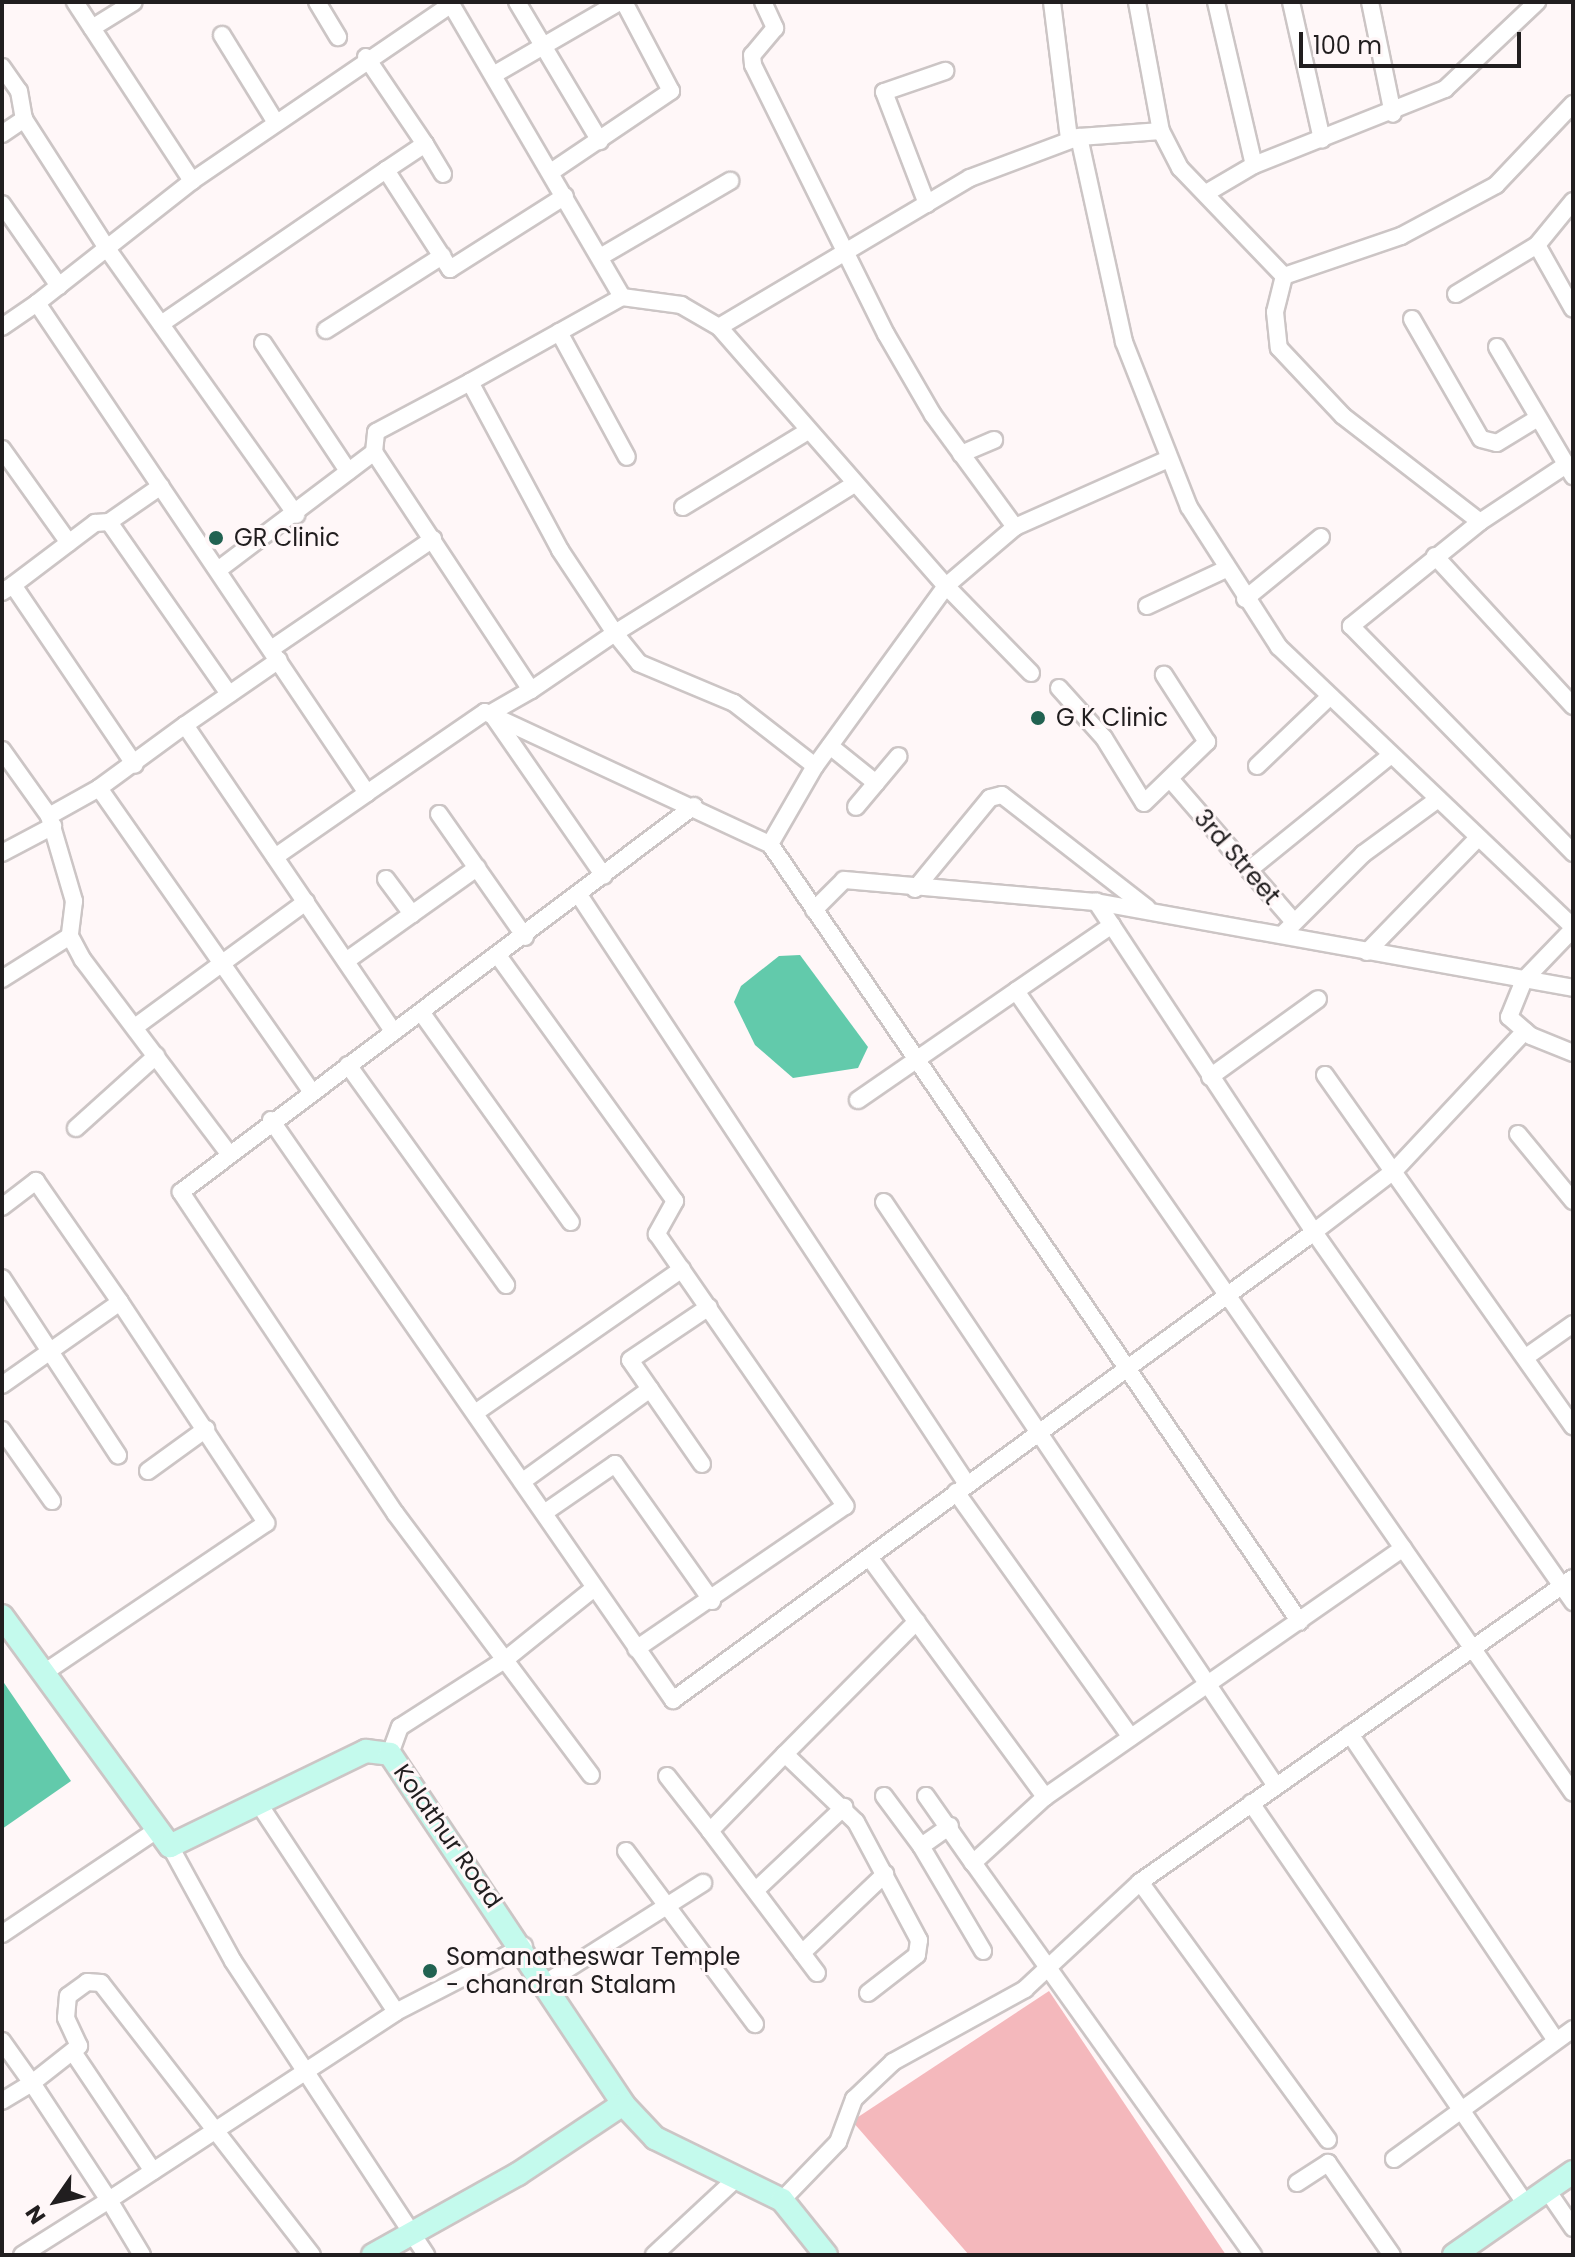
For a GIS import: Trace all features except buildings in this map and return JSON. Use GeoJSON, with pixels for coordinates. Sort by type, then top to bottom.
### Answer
{"type":"FeatureCollection","features":[{"type":"Feature","properties":{"kind":"main road"},"geometry":{"type":"LineString","coordinates":[[2,1616],[164,1838]]}},
{"type":"Feature","properties":{"kind":"main road","name":"Kolathur Road"},"geometry":{"type":"LineString","coordinates":[[164,1838],[259,1804],[366,1751],[390,1754],[524,1946],[623,2104],[655,2138],[782,2200],[826,2255]]}},
{"type":"Feature","properties":{"kind":"main road"},"geometry":{"type":"LineString","coordinates":[[373,2255],[412,2228],[518,2174],[623,2104]]}},
{"type":"Feature","properties":{"kind":"main road"},"geometry":{"type":"LineString","coordinates":[[1458,2254],[1573,2172]]}},
{"type":"Feature","properties":{"kind":"street"},"geometry":{"type":"LineString","coordinates":[[75,2],[192,181]]}},
{"type":"Feature","properties":{"kind":"street"},"geometry":{"type":"LineString","coordinates":[[92,28],[134,2]]}},
{"type":"Feature","properties":{"kind":"street"},"geometry":{"type":"LineString","coordinates":[[317,2],[338,37]]}},
{"type":"Feature","properties":{"kind":"street"},"geometry":{"type":"LineString","coordinates":[[517,2],[600,141]]}},
{"type":"Feature","properties":{"kind":"street"},"geometry":{"type":"LineString","coordinates":[[495,74],[546,48],[621,2],[671,91],[551,172]]}},
{"type":"Feature","properties":{"kind":"street"},"geometry":{"type":"LineString","coordinates":[[763,2],[775,28],[752,55],[753,65],[850,254],[886,334],[961,454],[1015,527]]}},
{"type":"Feature","properties":{"kind":"street"},"geometry":{"type":"LineString","coordinates":[[1052,2],[1074,138],[1124,342],[1166,460],[1224,570],[1327,699],[1390,756],[1475,841],[1573,928],[1524,980],[1509,1017],[1525,1031],[1573,1053]]}},
{"type":"Feature","properties":{"kind":"street"},"geometry":{"type":"LineString","coordinates":[[1137,2],[1161,131],[1180,168],[1208,192],[1284,276]]}},
{"type":"Feature","properties":{"kind":"street"},"geometry":{"type":"LineString","coordinates":[[1216,2],[1254,165]]}},
{"type":"Feature","properties":{"kind":"street"},"geometry":{"type":"LineString","coordinates":[[1291,2],[1322,140]]}},
{"type":"Feature","properties":{"kind":"street"},"geometry":{"type":"LineString","coordinates":[[1208,192],[1254,165],[1393,114],[1445,89],[1537,2]]}},
{"type":"Feature","properties":{"kind":"street"},"geometry":{"type":"LineString","coordinates":[[2,327],[275,121],[366,57],[451,3],[622,297]]}},
{"type":"Feature","properties":{"kind":"street"},"geometry":{"type":"LineString","coordinates":[[1375,5],[1393,114]]}},
{"type":"Feature","properties":{"kind":"street"},"geometry":{"type":"LineString","coordinates":[[222,35],[275,121]]}},
{"type":"Feature","properties":{"kind":"street"},"geometry":{"type":"LineString","coordinates":[[366,57],[443,174]]}},
{"type":"Feature","properties":{"kind":"street"},"geometry":{"type":"LineString","coordinates":[[2,67],[19,91],[24,119],[108,250],[296,515]]}},
{"type":"Feature","properties":{"kind":"street"},"geometry":{"type":"LineString","coordinates":[[927,204],[884,92],[945,71]]}},
{"type":"Feature","properties":{"kind":"street"},"geometry":{"type":"LineString","coordinates":[[1284,276],[1401,236],[1496,185],[1573,104]]}},
{"type":"Feature","properties":{"kind":"street"},"geometry":{"type":"LineString","coordinates":[[2,134],[24,119]]}},
{"type":"Feature","properties":{"kind":"street"},"geometry":{"type":"LineString","coordinates":[[719,327],[850,254],[927,204],[1074,138],[1161,131]]}},
{"type":"Feature","properties":{"kind":"street"},"geometry":{"type":"LineString","coordinates":[[161,324],[425,144]]}},
{"type":"Feature","properties":{"kind":"street"},"geometry":{"type":"LineString","coordinates":[[386,170],[450,269],[565,196]]}},
{"type":"Feature","properties":{"kind":"street"},"geometry":{"type":"LineString","coordinates":[[600,257],[730,181]]}},
{"type":"Feature","properties":{"kind":"street"},"geometry":{"type":"LineString","coordinates":[[1456,294],[1537,245],[1573,201]]}},
{"type":"Feature","properties":{"kind":"street"},"geometry":{"type":"LineString","coordinates":[[2,204],[59,286]]}},
{"type":"Feature","properties":{"kind":"street"},"geometry":{"type":"LineString","coordinates":[[1537,245],[1573,309]]}},
{"type":"Feature","properties":{"kind":"street"},"geometry":{"type":"LineString","coordinates":[[326,330],[442,256]]}},
{"type":"Feature","properties":{"kind":"street"},"geometry":{"type":"LineString","coordinates":[[1284,276],[1275,312],[1279,348],[1343,416],[1480,522]]}},
{"type":"Feature","properties":{"kind":"street"},"geometry":{"type":"LineString","coordinates":[[531,690],[374,452],[376,432],[622,297],[681,305],[719,327],[854,484],[946,586],[1031,673]]}},
{"type":"Feature","properties":{"kind":"street"},"geometry":{"type":"LineString","coordinates":[[37,303],[367,793]]}},
{"type":"Feature","properties":{"kind":"street"},"geometry":{"type":"LineString","coordinates":[[1412,319],[1481,439],[1497,443],[1538,418]]}},
{"type":"Feature","properties":{"kind":"street"},"geometry":{"type":"LineString","coordinates":[[559,332],[627,457]]}},
{"type":"Feature","properties":{"kind":"street"},"geometry":{"type":"LineString","coordinates":[[263,343],[348,471]]}},
{"type":"Feature","properties":{"kind":"street"},"geometry":{"type":"LineString","coordinates":[[1497,347],[1569,471],[1480,522],[1351,626],[1573,853]]}},
{"type":"Feature","properties":{"kind":"street"},"geometry":{"type":"LineString","coordinates":[[470,382],[560,550],[615,633],[639,663],[734,703],[815,766]]}},
{"type":"Feature","properties":{"kind":"street"},"geometry":{"type":"LineString","coordinates":[[683,507],[808,431]]}},
{"type":"Feature","properties":{"kind":"street"},"geometry":{"type":"LineString","coordinates":[[961,454],[994,440]]}},
{"type":"Feature","properties":{"kind":"street"},"geometry":{"type":"LineString","coordinates":[[2,449],[69,543]]}},
{"type":"Feature","properties":{"kind":"street"},"geometry":{"type":"LineString","coordinates":[[218,570],[296,515],[374,452]]}},
{"type":"Feature","properties":{"kind":"street"},"geometry":{"type":"LineString","coordinates":[[770,844],[815,766],[946,586],[1015,527],[1166,460]]}},
{"type":"Feature","properties":{"kind":"street"},"geometry":{"type":"LineString","coordinates":[[275,857],[472,717],[491,713],[531,690],[615,633],[854,484]]}},
{"type":"Feature","properties":{"kind":"street"},"geometry":{"type":"LineString","coordinates":[[135,765],[7,589],[69,543],[109,522],[161,486]]}},
{"type":"Feature","properties":{"kind":"street"},"geometry":{"type":"LineString","coordinates":[[109,522],[229,694]]}},
{"type":"Feature","properties":{"kind":"street"},"geometry":{"type":"LineString","coordinates":[[1245,599],[1321,537]]}},
{"type":"Feature","properties":{"kind":"street"},"geometry":{"type":"LineString","coordinates":[[2,853],[135,765],[229,694],[275,654],[433,539]]}},
{"type":"Feature","properties":{"kind":"street"},"geometry":{"type":"LineString","coordinates":[[1435,556],[1573,706]]}},
{"type":"Feature","properties":{"kind":"street"},"geometry":{"type":"LineString","coordinates":[[1147,606],[1224,570]]}},
{"type":"Feature","properties":{"kind":"street"},"geometry":{"type":"LineString","coordinates":[[1059,688],[1104,738],[1144,803],[1207,742],[1164,675]]}},
{"type":"Feature","properties":{"kind":"street"},"geometry":{"type":"LineString","coordinates":[[1257,766],[1327,699]]}},
{"type":"Feature","properties":{"kind":"street"},"geometry":{"type":"LineString","coordinates":[[491,713],[770,844],[913,1061],[1128,1364],[1300,1622]]}},
{"type":"Feature","properties":{"kind":"street"},"geometry":{"type":"LineString","coordinates":[[491,713],[604,876]]}},
{"type":"Feature","properties":{"kind":"street"},"geometry":{"type":"LineString","coordinates":[[185,725],[394,1032]]}},
{"type":"Feature","properties":{"kind":"street"},"geometry":{"type":"LineString","coordinates":[[830,746],[876,783]]}},
{"type":"Feature","properties":{"kind":"street"},"geometry":{"type":"LineString","coordinates":[[2,750],[51,821],[74,901],[70,936],[229,1154]]}},
{"type":"Feature","properties":{"kind":"street"},"geometry":{"type":"LineString","coordinates":[[856,807],[899,756]]}},
{"type":"Feature","properties":{"kind":"street"},"geometry":{"type":"LineString","coordinates":[[1249,870],[1390,756]]}},
{"type":"Feature","properties":{"kind":"street","name":"3rd Street"},"geometry":{"type":"LineString","coordinates":[[1171,780],[1249,870],[1289,928]]}},
{"type":"Feature","properties":{"kind":"street"},"geometry":{"type":"LineString","coordinates":[[99,788],[311,1091]]}},
{"type":"Feature","properties":{"kind":"street"},"geometry":{"type":"LineString","coordinates":[[915,889],[990,798],[1002,795],[1148,909]]}},
{"type":"Feature","properties":{"kind":"street"},"geometry":{"type":"LineString","coordinates":[[1289,928],[1363,854],[1434,802]]}},
{"type":"Feature","properties":{"kind":"street"},"geometry":{"type":"LineString","coordinates":[[591,1775],[395,1513],[182,1203],[187,1184],[499,957],[694,806]]}},
{"type":"Feature","properties":{"kind":"street"},"geometry":{"type":"LineString","coordinates":[[439,814],[525,937]]}},
{"type":"Feature","properties":{"kind":"street"},"geometry":{"type":"LineString","coordinates":[[1367,952],[1475,841]]}},
{"type":"Feature","properties":{"kind":"street"},"geometry":{"type":"LineString","coordinates":[[346,961],[477,868]]}},
{"type":"Feature","properties":{"kind":"street"},"geometry":{"type":"LineString","coordinates":[[386,879],[412,914]]}},
{"type":"Feature","properties":{"kind":"street"},"geometry":{"type":"LineString","coordinates":[[814,910],[844,880],[915,889],[1096,902],[1289,928],[1367,952],[1573,988]]}},
{"type":"Feature","properties":{"kind":"street"},"geometry":{"type":"LineString","coordinates":[[579,895],[962,1488],[1131,1737]]}},
{"type":"Feature","properties":{"kind":"street"},"geometry":{"type":"LineString","coordinates":[[135,1027],[221,960],[306,902]]}},
{"type":"Feature","properties":{"kind":"street"},"geometry":{"type":"LineString","coordinates":[[1096,902],[1314,1232],[1567,1582],[1573,1602]]}},
{"type":"Feature","properties":{"kind":"street"},"geometry":{"type":"LineString","coordinates":[[858,1100],[1112,925]]}},
{"type":"Feature","properties":{"kind":"street"},"geometry":{"type":"LineString","coordinates":[[2,979],[70,936]]}},
{"type":"Feature","properties":{"kind":"street"},"geometry":{"type":"LineString","coordinates":[[499,957],[675,1201],[657,1234],[845,1506],[712,1601],[636,1649]]}},
{"type":"Feature","properties":{"kind":"street"},"geometry":{"type":"LineString","coordinates":[[1016,991],[1232,1295],[1573,1793]]}},
{"type":"Feature","properties":{"kind":"street"},"geometry":{"type":"LineString","coordinates":[[1210,1077],[1318,999]]}},
{"type":"Feature","properties":{"kind":"street"},"geometry":{"type":"LineString","coordinates":[[421,1012],[571,1222]]}},
{"type":"Feature","properties":{"kind":"street"},"geometry":{"type":"LineString","coordinates":[[271,1120],[523,1481],[593,1589],[673,1700],[1128,1364],[1232,1295],[1395,1170],[1525,1031]]}},
{"type":"Feature","properties":{"kind":"street"},"geometry":{"type":"LineString","coordinates":[[76,1128],[156,1056]]}},
{"type":"Feature","properties":{"kind":"street"},"geometry":{"type":"LineString","coordinates":[[348,1065],[506,1285]]}},
{"type":"Feature","properties":{"kind":"street"},"geometry":{"type":"LineString","coordinates":[[1325,1075],[1573,1426]]}},
{"type":"Feature","properties":{"kind":"street"},"geometry":{"type":"LineString","coordinates":[[1518,1134],[1573,1201]]}},
{"type":"Feature","properties":{"kind":"street"},"geometry":{"type":"LineString","coordinates":[[2,1207],[36,1181],[206,1429],[266,1523],[44,1673]]}},
{"type":"Feature","properties":{"kind":"street"},"geometry":{"type":"LineString","coordinates":[[884,1202],[1276,1786]]}},
{"type":"Feature","properties":{"kind":"street"},"geometry":{"type":"LineString","coordinates":[[475,1413],[682,1269]]}},
{"type":"Feature","properties":{"kind":"street"},"geometry":{"type":"LineString","coordinates":[[2,1278],[118,1455]]}},
{"type":"Feature","properties":{"kind":"street"},"geometry":{"type":"LineString","coordinates":[[2,1385],[120,1302]]}},
{"type":"Feature","properties":{"kind":"street"},"geometry":{"type":"LineString","coordinates":[[702,1464],[630,1360],[709,1307]]}},
{"type":"Feature","properties":{"kind":"street"},"geometry":{"type":"LineString","coordinates":[[1526,1357],[1573,1324]]}},
{"type":"Feature","properties":{"kind":"street"},"geometry":{"type":"LineString","coordinates":[[523,1481],[650,1389]]}},
{"type":"Feature","properties":{"kind":"street"},"geometry":{"type":"LineString","coordinates":[[148,1471],[206,1429]]}},
{"type":"Feature","properties":{"kind":"street"},"geometry":{"type":"LineString","coordinates":[[2,1430],[52,1501]]}},
{"type":"Feature","properties":{"kind":"street"},"geometry":{"type":"LineString","coordinates":[[544,1513],[615,1464],[712,1601]]}},
{"type":"Feature","properties":{"kind":"street"},"geometry":{"type":"LineString","coordinates":[[973,1863],[1045,1797],[1403,1548]]}},
{"type":"Feature","properties":{"kind":"street"},"geometry":{"type":"LineString","coordinates":[[869,1557],[1045,1797]]}},
{"type":"Feature","properties":{"kind":"street"},"geometry":{"type":"LineString","coordinates":[[782,2200],[838,2142],[854,2099],[893,2062],[1052,1968],[1140,1882],[1567,1582]]}},
{"type":"Feature","properties":{"kind":"street"},"geometry":{"type":"LineString","coordinates":[[390,1754],[400,1727],[506,1659],[593,1589]]}},
{"type":"Feature","properties":{"kind":"street"},"geometry":{"type":"LineString","coordinates":[[710,1831],[917,1621]]}},
{"type":"Feature","properties":{"kind":"street"},"geometry":{"type":"LineString","coordinates":[[1350,1734],[1556,2040]]}},
{"type":"Feature","properties":{"kind":"street"},"geometry":{"type":"LineString","coordinates":[[785,1754],[844,1807],[885,1874],[920,1946],[868,1993]]}},
{"type":"Feature","properties":{"kind":"street"},"geometry":{"type":"LineString","coordinates":[[667,1776],[757,1889],[817,1973]]}},
{"type":"Feature","properties":{"kind":"street"},"geometry":{"type":"LineString","coordinates":[[884,1796],[921,1846],[983,1951]]}},
{"type":"Feature","properties":{"kind":"street"},"geometry":{"type":"LineString","coordinates":[[926,1796],[1052,1968],[1253,2255]]}},
{"type":"Feature","properties":{"kind":"street"},"geometry":{"type":"LineString","coordinates":[[1251,1803],[1526,2205]]}},
{"type":"Feature","properties":{"kind":"street"},"geometry":{"type":"LineString","coordinates":[[259,1804],[396,2012]]}},
{"type":"Feature","properties":{"kind":"street"},"geometry":{"type":"LineString","coordinates":[[757,1889],[844,1807]]}},
{"type":"Feature","properties":{"kind":"street"},"geometry":{"type":"LineString","coordinates":[[921,1846],[950,1826]]}},
{"type":"Feature","properties":{"kind":"street"},"geometry":{"type":"LineString","coordinates":[[2,1934],[164,1838],[233,1961],[412,2228],[426,2255]]}},
{"type":"Feature","properties":{"kind":"street"},"geometry":{"type":"LineString","coordinates":[[626,1851],[667,1910],[755,2024]]}},
{"type":"Feature","properties":{"kind":"street"},"geometry":{"type":"LineString","coordinates":[[802,1953],[885,1874]]}},
{"type":"Feature","properties":{"kind":"street"},"geometry":{"type":"LineString","coordinates":[[1140,1882],[1328,2140]]}},
{"type":"Feature","properties":{"kind":"street"},"geometry":{"type":"LineString","coordinates":[[547,1982],[667,1910],[703,1883]]}},
{"type":"Feature","properties":{"kind":"street"},"geometry":{"type":"LineString","coordinates":[[22,2255],[396,2012],[524,1946]]}},
{"type":"Feature","properties":{"kind":"street"},"geometry":{"type":"LineString","coordinates":[[2,2101],[75,2055],[79,2046],[63,2007],[94,1980],[312,2255]]}},
{"type":"Feature","properties":{"kind":"street"},"geometry":{"type":"LineString","coordinates":[[1394,2159],[1573,2029]]}},
{"type":"Feature","properties":{"kind":"street"},"geometry":{"type":"LineString","coordinates":[[2,2041],[109,2200],[142,2255]]}},
{"type":"Feature","properties":{"kind":"street"},"geometry":{"type":"LineString","coordinates":[[75,2055],[153,2171]]}},
{"type":"Feature","properties":{"kind":"street"},"geometry":{"type":"LineString","coordinates":[[1297,2183],[1328,2163],[1392,2255]]}},
{"type":"Feature","properties":{"kind":"street"},"geometry":{"type":"LineString","coordinates":[[654,2255],[737,2178]]}},
{"type":"Feature","properties":{"kind":"street"},"geometry":{"type":"LineString","coordinates":[[1547,2190],[1573,2228]]}},
{"type":"Feature","properties":{"kind":"shaded area"},"geometry":{"type":"Polygon","coordinates":[[[800,955],[868,1047],[858,1068],[793,1078],[755,1045],[734,1002],[741,986],[779,956],[800,955]]]}},
{"type":"Feature","properties":{"kind":"shaded area"},"geometry":{"type":"Polygon","coordinates":[[[2,1680],[71,1781],[2,1829],[2,1680]]]}},
{"type":"Feature","properties":{"kind":"shaded area"},"geometry":{"type":"Polygon","coordinates":[[[1049,1991],[1226,2255],[969,2255],[852,2121],[1049,1991]]]}},
{"type":"Feature","properties":{"kind":"place","name":"GR Clinic"},"geometry":{"type":"Point","coordinates":[216,538]}},
{"type":"Feature","properties":{"kind":"place","name":"G K Clinic"},"geometry":{"type":"Point","coordinates":[1038,718]}},
{"type":"Feature","properties":{"kind":"place","name":"Somanatheswar Temple - chandran Stalam"},"geometry":{"type":"Point","coordinates":[430,1971]}}]}
